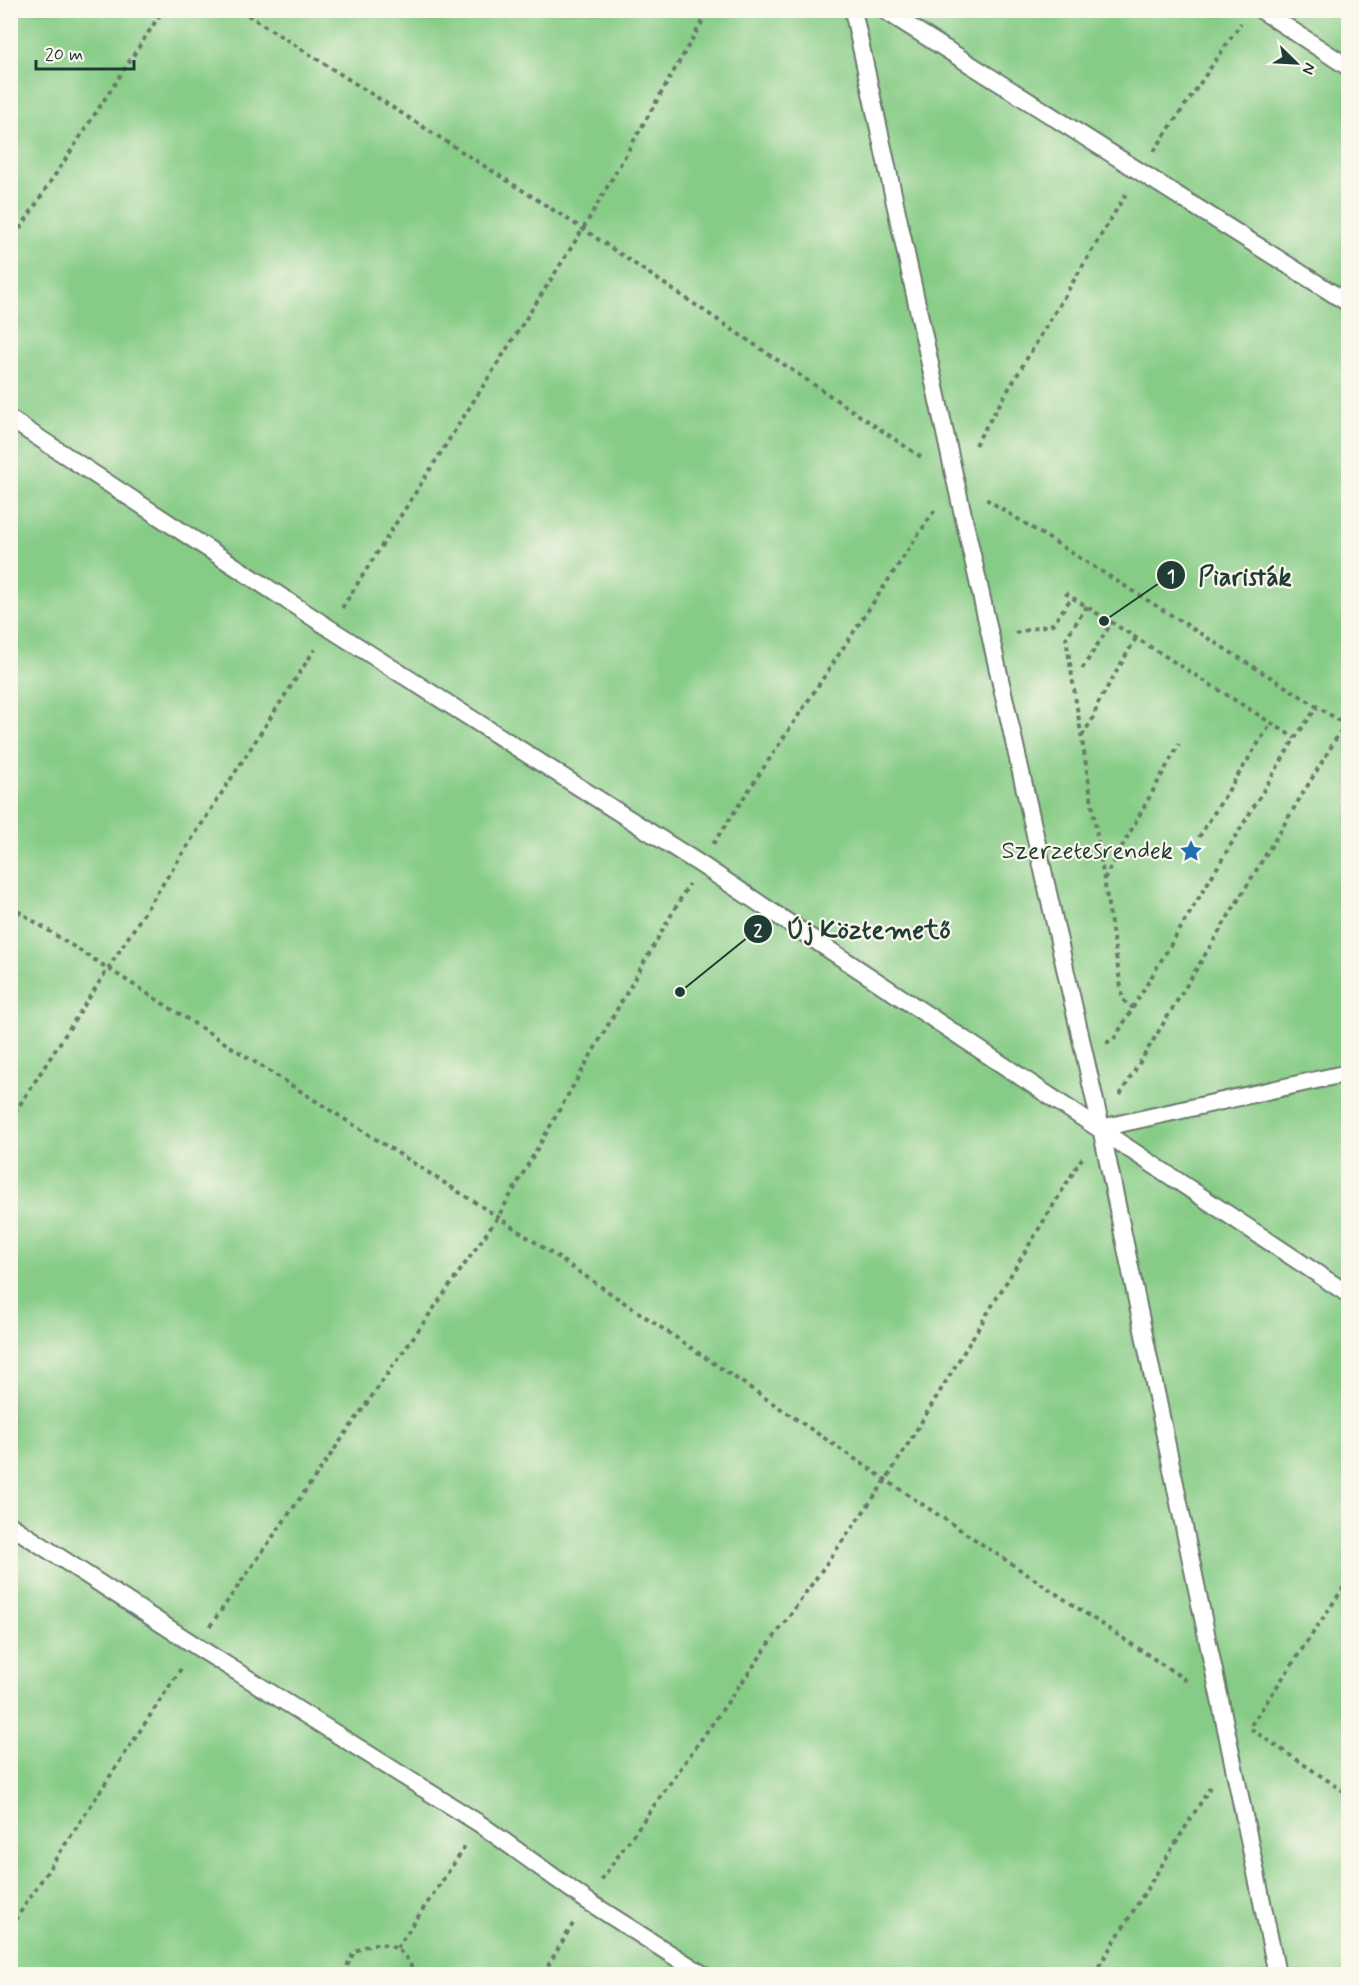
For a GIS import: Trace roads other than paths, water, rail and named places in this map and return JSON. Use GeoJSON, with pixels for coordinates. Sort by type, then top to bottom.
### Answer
{"type":"FeatureCollection","features":[{"type":"Feature","properties":{"kind":"lane"},"geometry":{"type":"LineString","coordinates":[[853,10],[955,479],[1101,1128],[1277,1974]]}},
{"type":"Feature","properties":{"kind":"lane"},"geometry":{"type":"LineString","coordinates":[[884,10],[1348,303]]}},
{"type":"Feature","properties":{"kind":"lane"},"geometry":{"type":"LineString","coordinates":[[1262,10],[1348,67]]}},
{"type":"Feature","properties":{"kind":"lane"},"geometry":{"type":"LineString","coordinates":[[10,419],[329,628],[700,864],[1348,1294]]}},
{"type":"Feature","properties":{"kind":"lane"},"geometry":{"type":"LineString","coordinates":[[1101,1128],[1348,1073]]}},
{"type":"Feature","properties":{"kind":"lane"},"geometry":{"type":"LineString","coordinates":[[10,1525],[196,1646],[480,1824],[586,1900],[702,1974]]}},
{"type":"Feature","properties":{"kind":"place","name":"Piaristák"},"geometry":{"type":"Point","coordinates":[1104,621]}},
{"type":"Feature","properties":{"kind":"place","name":"Szerzetesrendek"},"geometry":{"type":"Point","coordinates":[1191,851]}},
{"type":"Feature","properties":{"kind":"place","name":"Új Köztemető"},"geometry":{"type":"Point","coordinates":[680,992]}}]}
